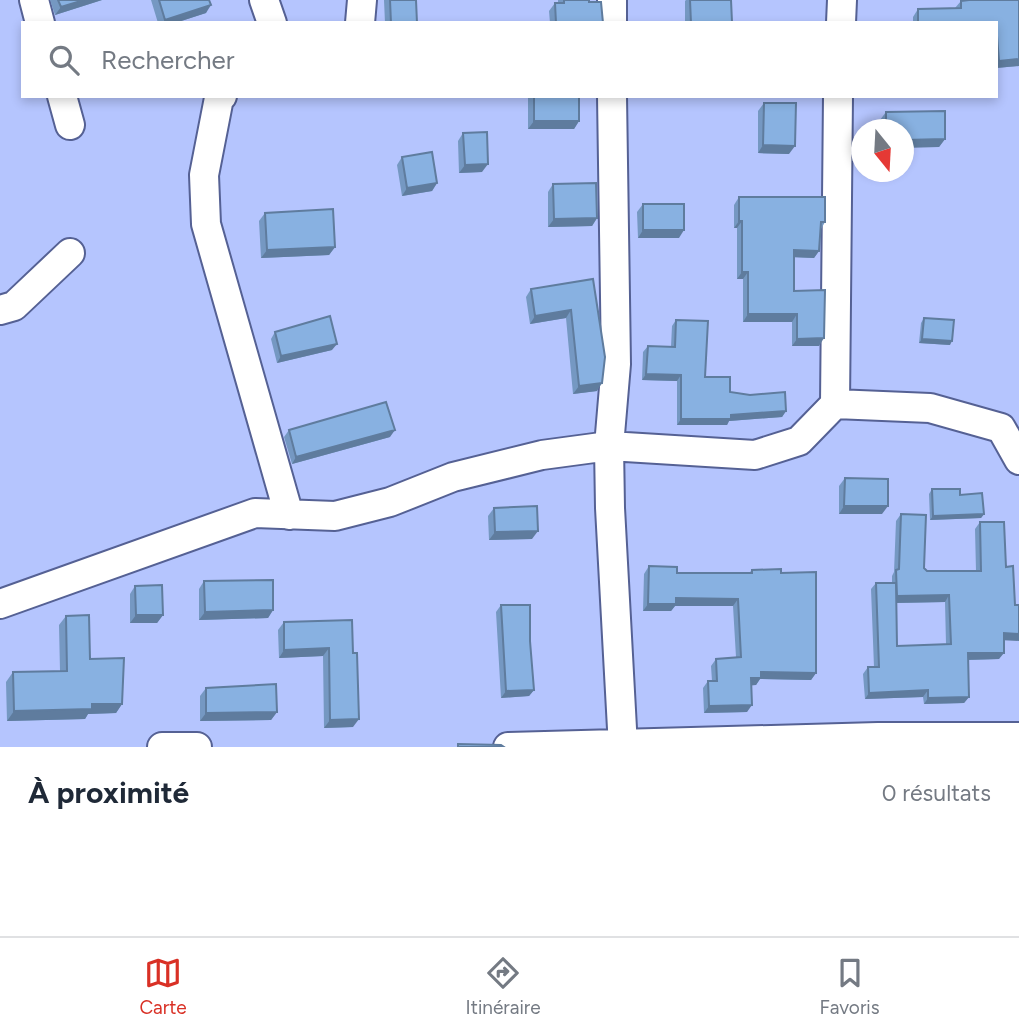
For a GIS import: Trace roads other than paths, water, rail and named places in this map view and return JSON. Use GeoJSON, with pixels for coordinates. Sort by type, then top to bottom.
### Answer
{"type":"FeatureCollection","features":[{"type":"Feature","properties":{"kind":"street"},"geometry":{"type":"LineString","coordinates":[[34,0],[39,21]]}},
{"type":"Feature","properties":{"kind":"street"},"geometry":{"type":"LineString","coordinates":[[264,0],[271,21]]}},
{"type":"Feature","properties":{"kind":"street"},"geometry":{"type":"LineString","coordinates":[[360,21],[362,0]]}},
{"type":"Feature","properties":{"kind":"street"},"geometry":{"type":"LineString","coordinates":[[612,0],[612,21]]}},
{"type":"Feature","properties":{"kind":"street"},"geometry":{"type":"LineString","coordinates":[[841,21],[842,0]]}},
{"type":"Feature","properties":{"kind":"street"},"geometry":{"type":"LineString","coordinates":[[63,98],[70,125]]}},
{"type":"Feature","properties":{"kind":"street"},"geometry":{"type":"LineString","coordinates":[[219,98],[204,175],[206,224],[289,514]]}},
{"type":"Feature","properties":{"kind":"street"},"geometry":{"type":"LineString","coordinates":[[612,98],[616,364],[609,446],[610,508],[623,746]]}},
{"type":"Feature","properties":{"kind":"street"},"geometry":{"type":"LineString","coordinates":[[0,604],[255,513],[335,516],[390,502],[453,477],[542,456],[609,446],[755,455],[799,441],[835,404],[838,98]]}},
{"type":"Feature","properties":{"kind":"street"},"geometry":{"type":"LineString","coordinates":[[0,310],[14,306],[70,253]]}},
{"type":"Feature","properties":{"kind":"street"},"geometry":{"type":"LineString","coordinates":[[835,404],[930,408],[1001,428],[1019,460]]}},
{"type":"Feature","properties":{"kind":"street"},"geometry":{"type":"LineString","coordinates":[[509,747],[878,737],[1019,737]]}},
{"type":"Feature","properties":{"kind":"street"},"geometry":{"type":"LineString","coordinates":[[162,747],[197,747]]}}]}
